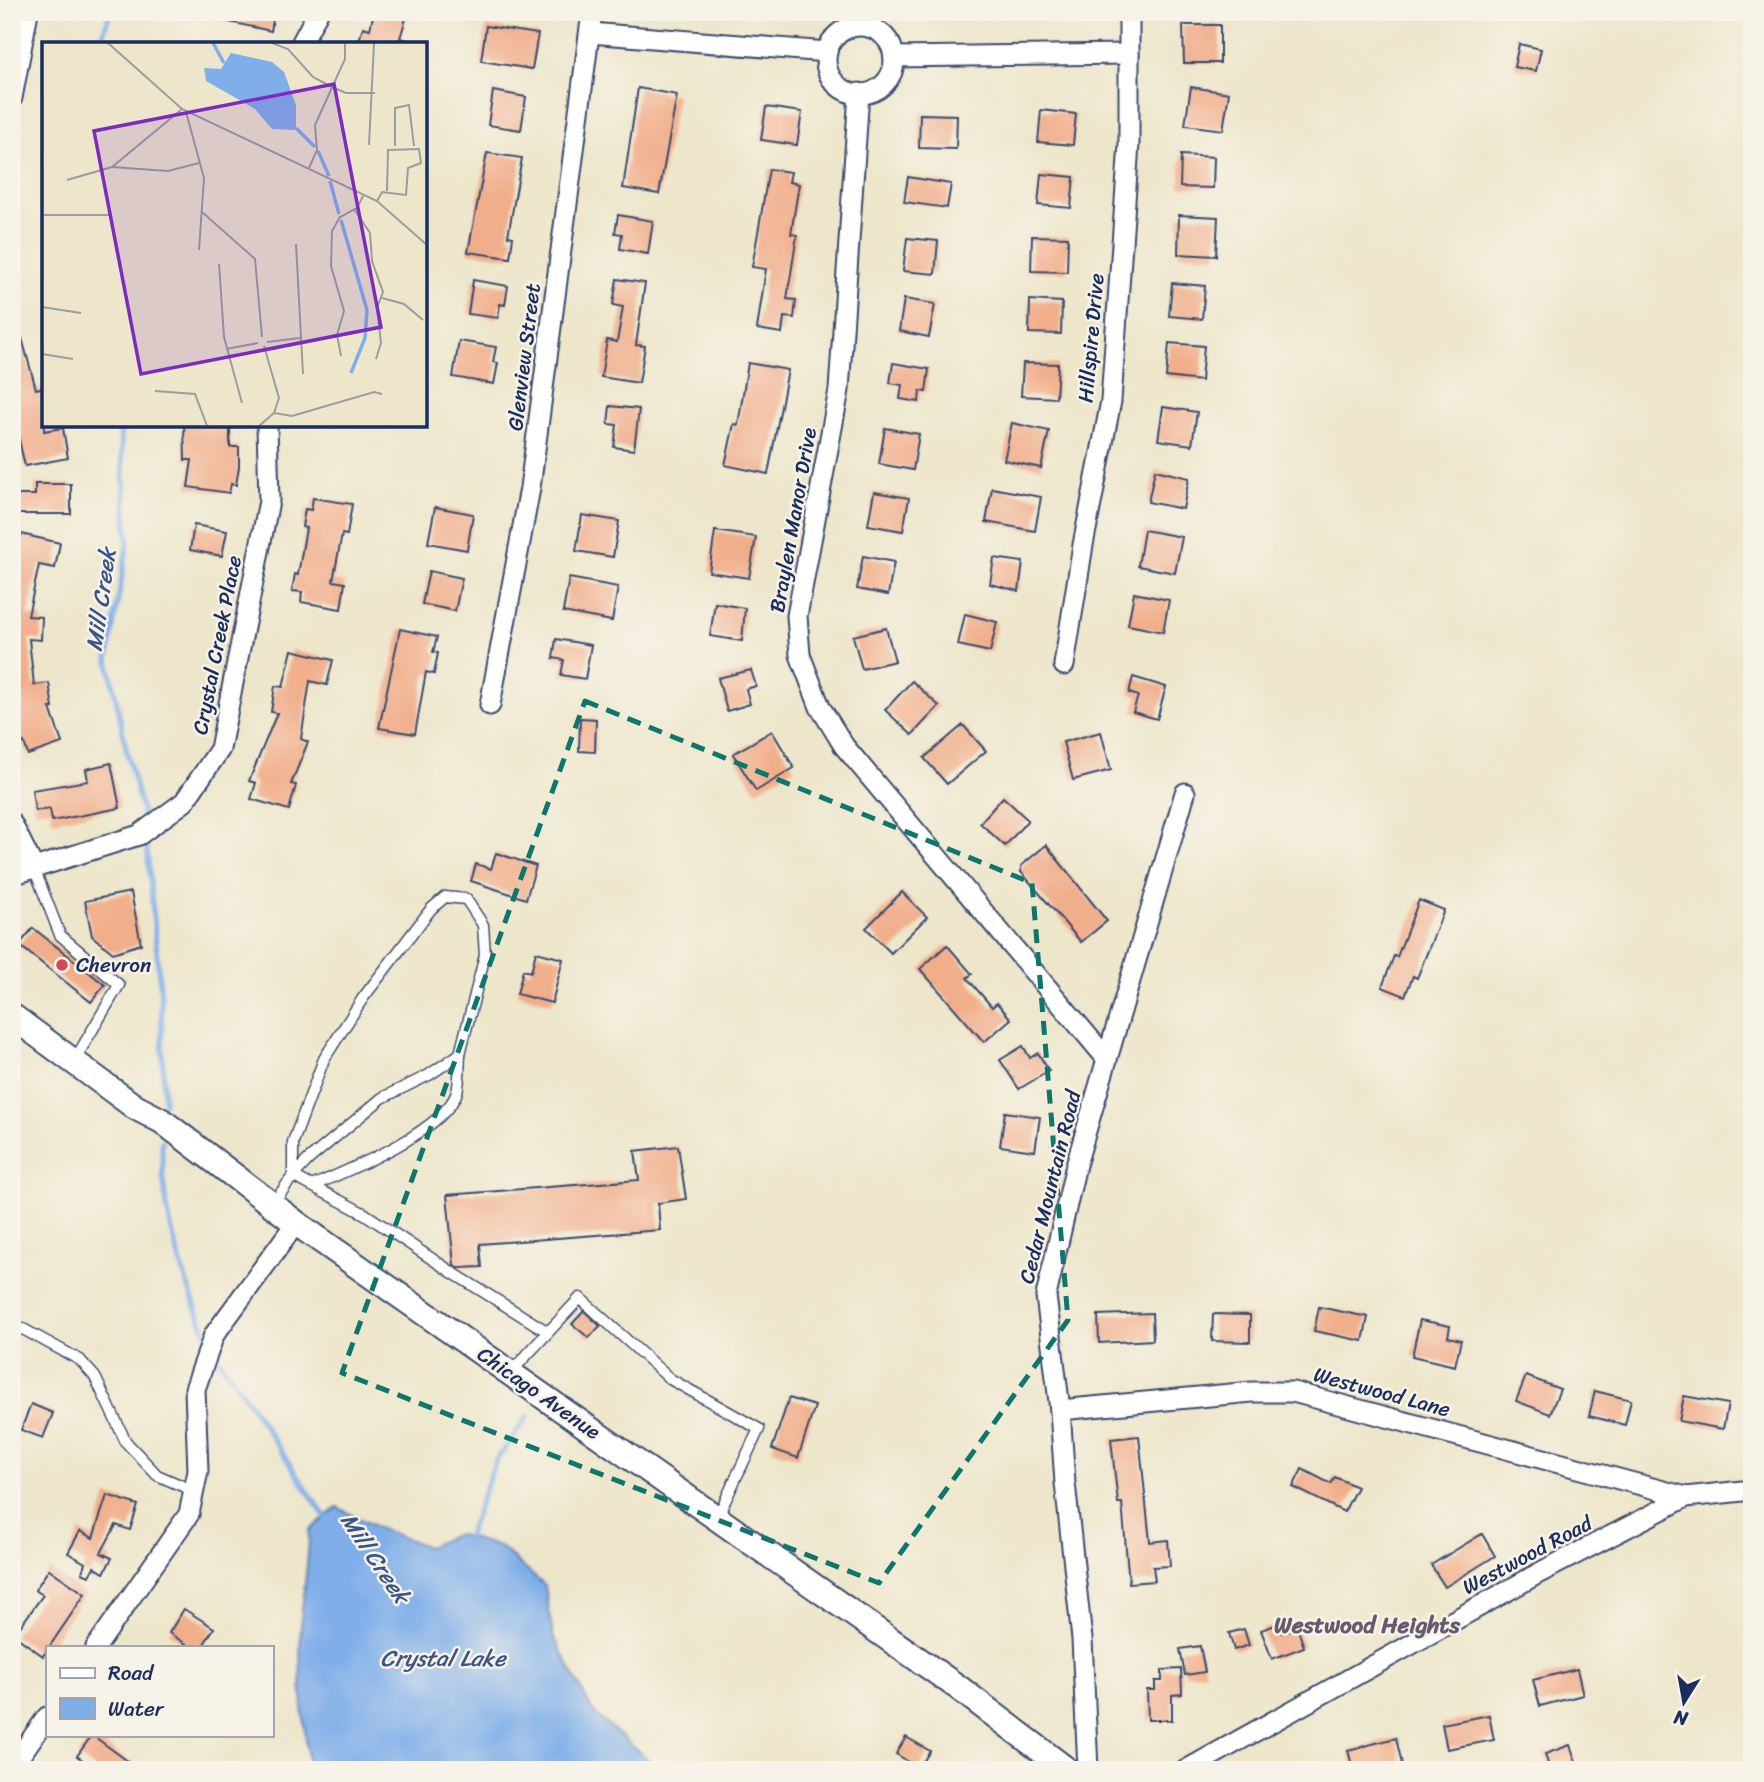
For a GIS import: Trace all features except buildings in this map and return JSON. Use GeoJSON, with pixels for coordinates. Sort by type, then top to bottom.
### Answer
{"type":"FeatureCollection","features":[{"type":"Feature","properties":{"kind":"street"},"geometry":{"type":"LineString","coordinates":[[12,99],[27,12]]}},
{"type":"Feature","properties":{"kind":"street"},"geometry":{"type":"LineString","coordinates":[[302,42],[318,12]]}},
{"type":"Feature","properties":{"kind":"street","name":"Glenview Street"},"geometry":{"type":"LineString","coordinates":[[490,705],[530,488],[592,12]]}},
{"type":"Feature","properties":{"kind":"street","name":"Hillspire Drive"},"geometry":{"type":"LineString","coordinates":[[1065,665],[1083,545],[1111,401],[1129,144],[1129,12]]}},
{"type":"Feature","properties":{"kind":"street"},"geometry":{"type":"LineString","coordinates":[[858,19],[879,31],[892,47],[894,57],[893,68],[881,87],[859,93],[841,87],[834,80],[826,62],[831,42],[858,19]]}},
{"type":"Feature","properties":{"kind":"street"},"geometry":{"type":"LineString","coordinates":[[590,33],[827,52]]}},
{"type":"Feature","properties":{"kind":"street"},"geometry":{"type":"LineString","coordinates":[[894,57],[1129,54]]}},
{"type":"Feature","properties":{"kind":"street","name":"Braylen Manor Drive"},"geometry":{"type":"LineString","coordinates":[[859,93],[839,390],[797,617],[800,655],[820,707],[844,746],[1107,1059]]}},
{"type":"Feature","properties":{"kind":"street","name":"Crystal Creek Place"},"geometry":{"type":"LineString","coordinates":[[12,875],[139,835],[184,802],[220,749],[269,501],[267,427]]}},
{"type":"Feature","properties":{"kind":"street","name":"Cedar Mountain Road"},"geometry":{"type":"LineString","coordinates":[[1088,1770],[1082,1639],[1046,1296],[1076,1165],[1185,793]]}},
{"type":"Feature","properties":{"kind":"street"},"geometry":{"type":"LineString","coordinates":[[12,824],[34,868]]}},
{"type":"Feature","properties":{"kind":"street","name":"Chicago Avenue"},"geometry":{"type":"LineString","coordinates":[[12,1016],[135,1107],[162,1121],[296,1223],[959,1688],[1067,1770]]}},
{"type":"Feature","properties":{"kind":"street"},"geometry":{"type":"LineString","coordinates":[[97,1646],[189,1514],[198,1471],[195,1389],[214,1335],[296,1223]]}},
{"type":"Feature","properties":{"kind":"street","name":"Westwood Lane"},"geometry":{"type":"LineString","coordinates":[[1060,1410],[1252,1391],[1293,1392],[1686,1497]]}},
{"type":"Feature","properties":{"kind":"street","name":"Westwood Road"},"geometry":{"type":"LineString","coordinates":[[1186,1770],[1539,1573],[1686,1497],[1752,1490]]}},
{"type":"Feature","properties":{"kind":"street"},"geometry":{"type":"LineString","coordinates":[[17,1764],[46,1719]]}},
{"type":"Feature","properties":{"kind":"lane"},"geometry":{"type":"LineString","coordinates":[[34,868],[60,935],[119,985],[74,1061]]}},
{"type":"Feature","properties":{"kind":"lane"},"geometry":{"type":"LineString","coordinates":[[293,1176],[293,1142],[324,1059],[363,998],[430,909],[445,897],[466,899],[483,925],[485,955],[460,1054],[456,1094],[433,1124],[366,1163],[312,1186]]}},
{"type":"Feature","properties":{"kind":"lane"},"geometry":{"type":"LineString","coordinates":[[272,1205],[308,1160],[382,1098],[429,1075],[460,1054]]}},
{"type":"Feature","properties":{"kind":"lane"},"geometry":{"type":"LineString","coordinates":[[293,1176],[365,1214],[548,1332]]}},
{"type":"Feature","properties":{"kind":"lane"},"geometry":{"type":"LineString","coordinates":[[510,1373],[580,1298],[670,1379],[759,1429],[717,1518]]}},
{"type":"Feature","properties":{"kind":"lane"},"geometry":{"type":"LineString","coordinates":[[12,1330],[23,1329],[79,1360],[95,1377],[126,1442],[156,1475],[194,1491]]}},
{"type":"Feature","properties":{"kind":"highlighted area"},"geometry":{"type":"Polygon","coordinates":[[[585,701],[1032,883],[1068,1320],[879,1583],[342,1373],[585,701]]]}},
{"type":"Feature","properties":{"kind":"water","name":"Crystal Lake"},"geometry":{"type":"Polygon","coordinates":[[[337,1507],[376,1527],[428,1547],[457,1534],[500,1547],[545,1586],[553,1636],[593,1712],[660,1770],[309,1770],[300,1642],[309,1531],[337,1507]]]}},
{"type":"Feature","properties":{"kind":"waterway","name":"Mill Creek"},"geometry":{"type":"LineString","coordinates":[[101,42],[110,12]]}},
{"type":"Feature","properties":{"kind":"waterway","name":"Mill Creek"},"geometry":{"type":"LineString","coordinates":[[120,427],[128,542],[108,658],[127,753],[144,819]]}},
{"type":"Feature","properties":{"kind":"waterway","name":"Mill Creek"},"geometry":{"type":"LineString","coordinates":[[147,847],[161,996],[164,1103]]}},
{"type":"Feature","properties":{"kind":"waterway","name":"Mill Creek"},"geometry":{"type":"LineString","coordinates":[[162,1141],[165,1192],[174,1241],[208,1338]]}},
{"type":"Feature","properties":{"kind":"waterway","name":"Mill Creek"},"geometry":{"type":"LineString","coordinates":[[220,1360],[328,1521]]}},
{"type":"Feature","properties":{"kind":"waterway"},"geometry":{"type":"LineString","coordinates":[[466,1541],[495,1462],[528,1416]]}},
{"type":"Feature","properties":{"kind":"place","name":"Chevron"},"geometry":{"type":"Point","coordinates":[62,965]}},
{"type":"Feature","properties":{"kind":"district","name":"Westwood Heights"},"geometry":{"type":"Point","coordinates":[1367,1625]}}]}
